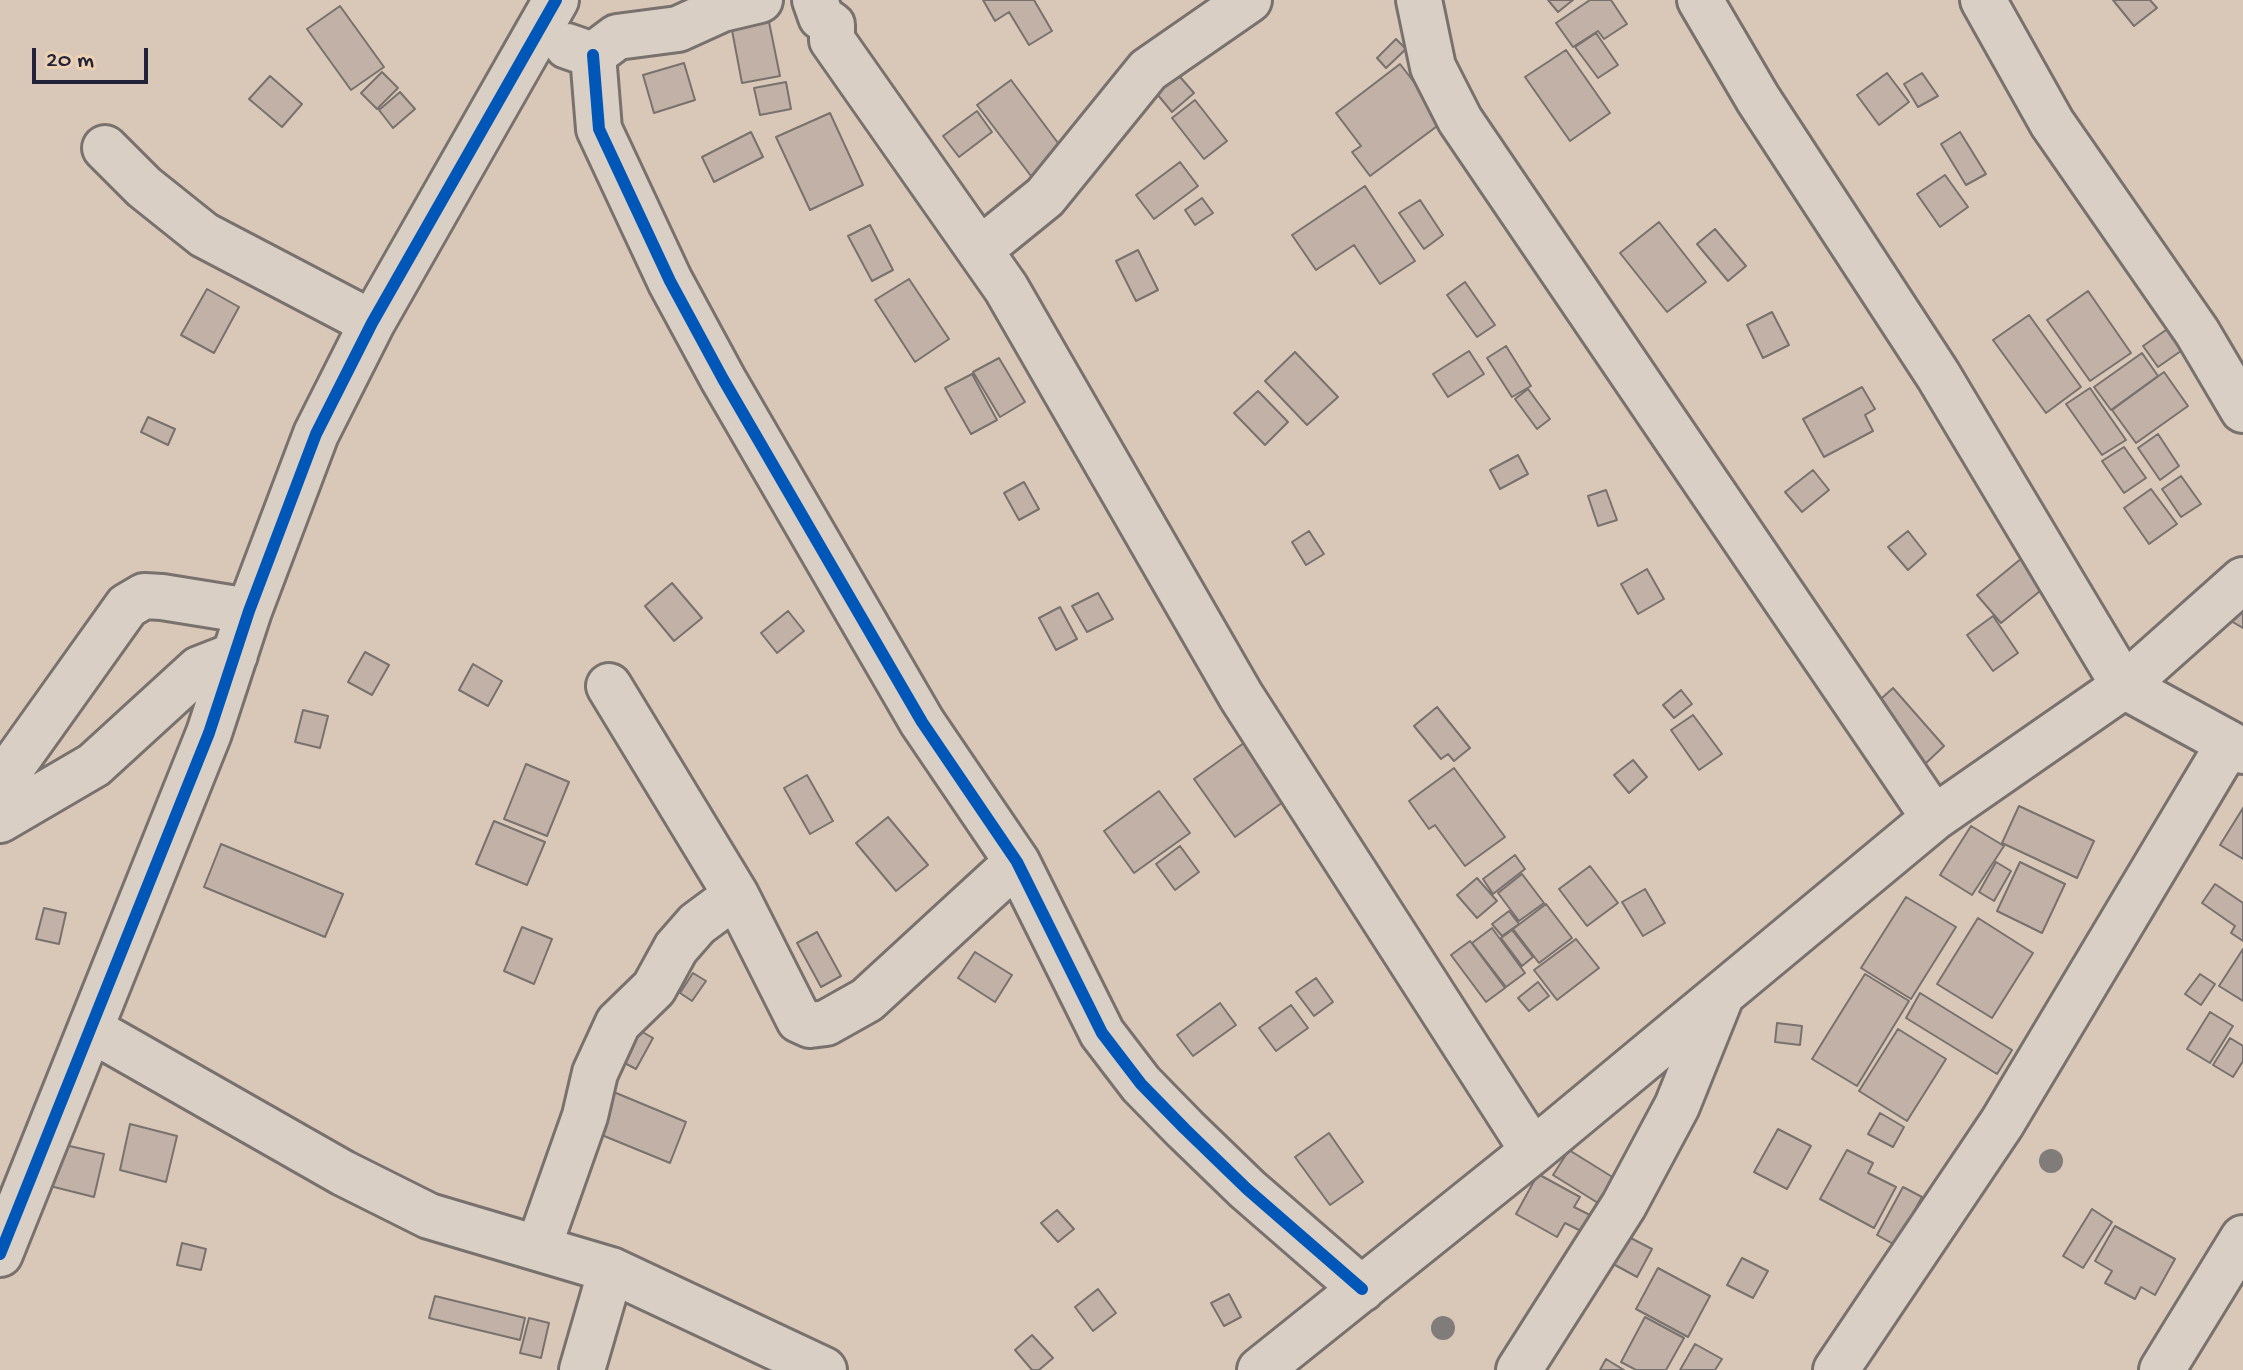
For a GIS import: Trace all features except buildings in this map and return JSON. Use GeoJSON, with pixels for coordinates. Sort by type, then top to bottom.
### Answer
{"type":"FeatureCollection","features":[{"type":"Feature","properties":{"kind":"street"},"geometry":{"type":"LineString","coordinates":[[593,55],[617,37],[678,29],[722,9],[760,0]]}},
{"type":"Feature","properties":{"kind":"street"},"geometry":{"type":"LineString","coordinates":[[815,0],[821,17],[832,25],[832,40],[981,249],[1241,696],[1533,1151]]}},
{"type":"Feature","properties":{"kind":"street"},"geometry":{"type":"LineString","coordinates":[[981,249],[1045,197],[1148,70],[1249,0]]}},
{"type":"Feature","properties":{"kind":"street"},"geometry":{"type":"LineString","coordinates":[[1419,0],[1433,67],[1460,120],[1934,818]]}},
{"type":"Feature","properties":{"kind":"street"},"geometry":{"type":"LineString","coordinates":[[1700,0],[1758,99],[1938,375],[2124,686],[2236,748],[2002,1123],[1836,1370]]}},
{"type":"Feature","properties":{"kind":"street"},"geometry":{"type":"LineString","coordinates":[[1983,0],[2052,123],[2197,332],[2243,410]]}},
{"type":"Feature","properties":{"kind":"street"},"geometry":{"type":"LineString","coordinates":[[0,1254],[209,733],[249,611],[316,434],[372,323],[546,18],[593,55],[599,129],[670,281],[723,379],[922,722],[1017,862],[1102,1033],[1141,1084],[1247,1189],[1362,1289]]}},
{"type":"Feature","properties":{"kind":"street"},"geometry":{"type":"LineString","coordinates":[[105,148],[144,187],[204,235],[372,323]]}},
{"type":"Feature","properties":{"kind":"street"},"geometry":{"type":"LineString","coordinates":[[1260,1370],[1533,1151],[1724,988],[1934,818],[2124,686],[2243,580]]}},
{"type":"Feature","properties":{"kind":"street"},"geometry":{"type":"LineString","coordinates":[[0,784],[127,606],[144,596],[249,611]]}},
{"type":"Feature","properties":{"kind":"street"},"geometry":{"type":"LineString","coordinates":[[0,820],[94,765],[199,669],[235,655]]}},
{"type":"Feature","properties":{"kind":"street"},"geometry":{"type":"LineString","coordinates":[[609,686],[736,895],[799,1020],[818,1024],[867,1000],[1017,862]]}},
{"type":"Feature","properties":{"kind":"street"},"geometry":{"type":"LineString","coordinates":[[539,1246],[585,1116],[595,1073],[618,1023],[654,988],[676,948],[697,924],[736,895]]}},
{"type":"Feature","properties":{"kind":"street"},"geometry":{"type":"LineString","coordinates":[[1519,1370],[1624,1205],[1671,1118],[1724,988]]}},
{"type":"Feature","properties":{"kind":"street"},"geometry":{"type":"LineString","coordinates":[[92,1030],[343,1173],[429,1216],[539,1246],[611,1270],[824,1370]]}},
{"type":"Feature","properties":{"kind":"street"},"geometry":{"type":"LineString","coordinates":[[2162,1370],[2243,1238]]}},
{"type":"Feature","properties":{"kind":"street"},"geometry":{"type":"LineString","coordinates":[[582,1370],[611,1270]]}},
{"type":"Feature","properties":{"kind":"cycle path"},"geometry":{"type":"LineString","coordinates":[[0,1254],[209,733],[249,611],[316,434],[372,323],[556,0]]}},
{"type":"Feature","properties":{"kind":"cycle path"},"geometry":{"type":"LineString","coordinates":[[593,55],[599,129],[670,281],[723,379],[922,722],[1017,862],[1102,1033],[1141,1084],[1185,1129],[1247,1189],[1362,1289]]}}]}
